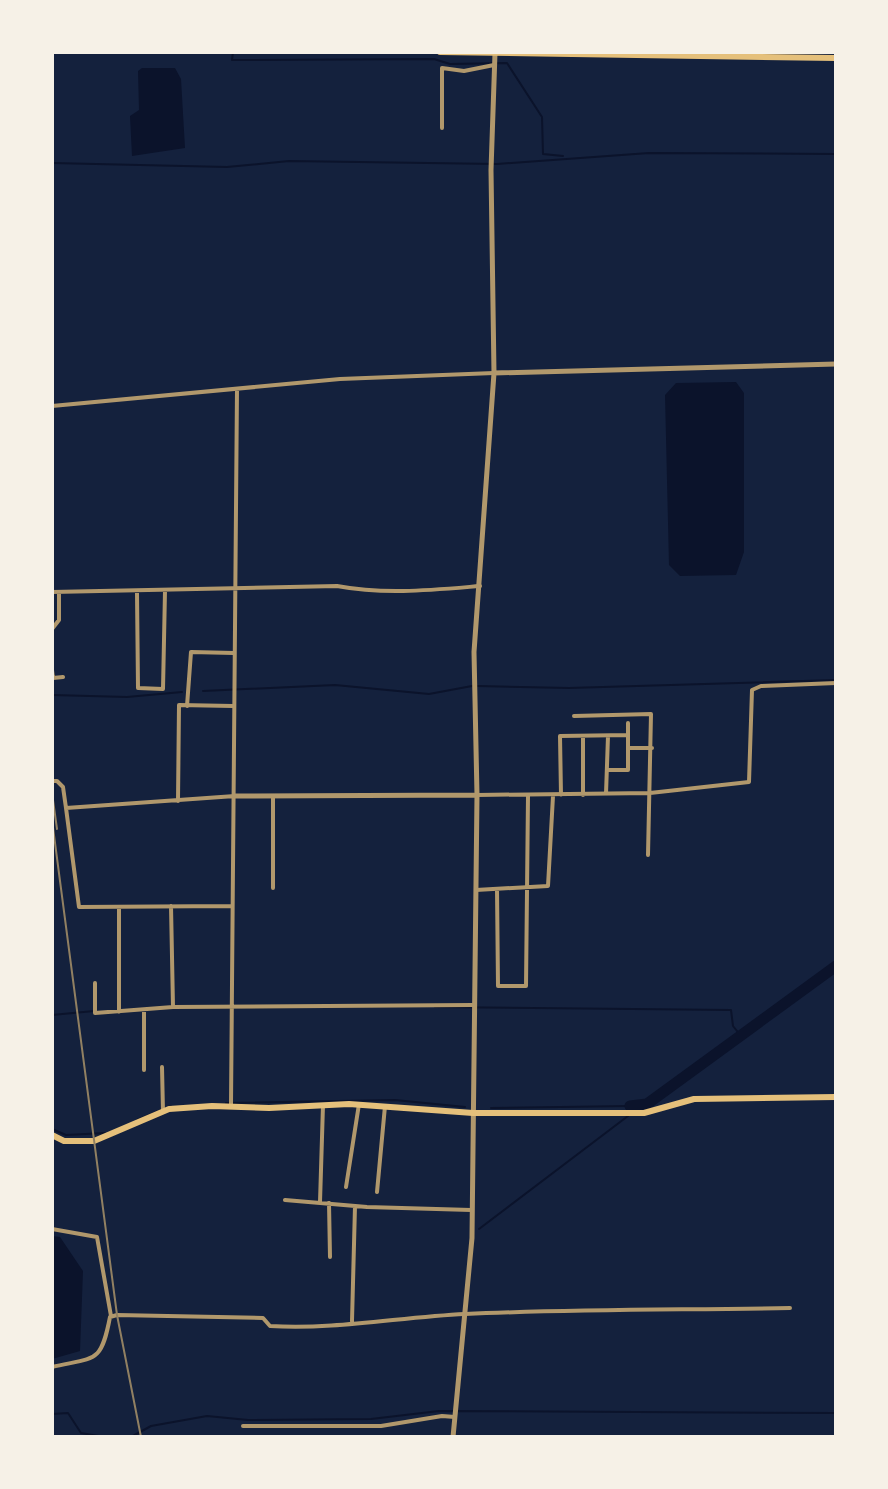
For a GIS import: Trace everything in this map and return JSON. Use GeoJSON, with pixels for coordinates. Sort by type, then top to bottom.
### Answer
{"type":"FeatureCollection","features":[{"type":"Feature","properties":{"kind":"main road"},"geometry":{"type":"LineString","coordinates":[[440,52],[495,59],[649,54],[836,58]]}},
{"type":"Feature","properties":{"kind":"main road"},"geometry":{"type":"LineString","coordinates":[[52,1135],[64,1141],[94,1141],[163,1112],[231,1105],[269,1108],[359,1104],[473,1113],[644,1113],[694,1099],[836,1097]]}},
{"type":"Feature","properties":{"kind":"street"},"geometry":{"type":"LineString","coordinates":[[442,128],[442,68],[464,71],[495,59],[491,164],[494,373],[474,652],[477,795],[471,1210],[466,1314],[453,1437]]}},
{"type":"Feature","properties":{"kind":"street"},"geometry":{"type":"LineString","coordinates":[[52,406],[423,374],[836,364]]}},
{"type":"Feature","properties":{"kind":"street"},"geometry":{"type":"LineString","coordinates":[[231,1105],[229,1007],[235,796],[237,389]]}},
{"type":"Feature","properties":{"kind":"street"},"geometry":{"type":"LineString","coordinates":[[52,592],[337,586],[363,591],[418,591],[480,586]]}},
{"type":"Feature","properties":{"kind":"street"},"geometry":{"type":"LineString","coordinates":[[137,592],[138,688],[163,689],[165,591]]}},
{"type":"Feature","properties":{"kind":"street"},"geometry":{"type":"LineString","coordinates":[[52,629],[59,620],[59,593]]}},
{"type":"Feature","properties":{"kind":"street"},"geometry":{"type":"LineString","coordinates":[[187,706],[191,652],[234,653]]}},
{"type":"Feature","properties":{"kind":"street"},"geometry":{"type":"LineString","coordinates":[[52,670],[53,678],[63,677]]}},
{"type":"Feature","properties":{"kind":"street"},"geometry":{"type":"LineString","coordinates":[[66,808],[235,796],[652,793],[749,782],[752,690],[761,686],[836,683]]}},
{"type":"Feature","properties":{"kind":"street"},"geometry":{"type":"LineString","coordinates":[[178,801],[179,705],[234,706]]}},
{"type":"Feature","properties":{"kind":"street"},"geometry":{"type":"LineString","coordinates":[[574,716],[651,714],[652,793],[648,855]]}},
{"type":"Feature","properties":{"kind":"street"},"geometry":{"type":"LineString","coordinates":[[607,770],[628,770],[628,723]]}},
{"type":"Feature","properties":{"kind":"street"},"geometry":{"type":"LineString","coordinates":[[606,794],[608,735]]}},
{"type":"Feature","properties":{"kind":"street"},"geometry":{"type":"LineString","coordinates":[[561,795],[560,736],[628,735]]}},
{"type":"Feature","properties":{"kind":"street"},"geometry":{"type":"LineString","coordinates":[[583,736],[583,795]]}},
{"type":"Feature","properties":{"kind":"street"},"geometry":{"type":"LineString","coordinates":[[628,748],[652,748]]}},
{"type":"Feature","properties":{"kind":"street"},"geometry":{"type":"LineString","coordinates":[[52,781],[63,787],[79,907],[231,906]]}},
{"type":"Feature","properties":{"kind":"street"},"geometry":{"type":"LineString","coordinates":[[497,889],[498,986],[526,986],[524,889],[528,796]]}},
{"type":"Feature","properties":{"kind":"street"},"geometry":{"type":"LineString","coordinates":[[476,890],[548,886],[553,796]]}},
{"type":"Feature","properties":{"kind":"street"},"geometry":{"type":"LineString","coordinates":[[273,798],[273,888]]}},
{"type":"Feature","properties":{"kind":"street"},"geometry":{"type":"LineString","coordinates":[[171,906],[173,1007]]}},
{"type":"Feature","properties":{"kind":"street"},"geometry":{"type":"LineString","coordinates":[[119,907],[119,1012]]}},
{"type":"Feature","properties":{"kind":"street"},"geometry":{"type":"LineString","coordinates":[[95,983],[95,1013],[173,1007],[473,1005]]}},
{"type":"Feature","properties":{"kind":"street"},"geometry":{"type":"LineString","coordinates":[[144,1010],[144,1070]]}},
{"type":"Feature","properties":{"kind":"street"},"geometry":{"type":"LineString","coordinates":[[162,1067],[163,1112]]}},
{"type":"Feature","properties":{"kind":"street"},"geometry":{"type":"LineString","coordinates":[[346,1187],[359,1104]]}},
{"type":"Feature","properties":{"kind":"street"},"geometry":{"type":"LineString","coordinates":[[320,1202],[323,1105]]}},
{"type":"Feature","properties":{"kind":"street"},"geometry":{"type":"LineString","coordinates":[[377,1192],[385,1106]]}},
{"type":"Feature","properties":{"kind":"street"},"geometry":{"type":"LineString","coordinates":[[285,1200],[471,1210]]}},
{"type":"Feature","properties":{"kind":"street"},"geometry":{"type":"LineString","coordinates":[[329,1203],[330,1257]]}},
{"type":"Feature","properties":{"kind":"street"},"geometry":{"type":"LineString","coordinates":[[352,1321],[355,1206]]}},
{"type":"Feature","properties":{"kind":"street"},"geometry":{"type":"LineString","coordinates":[[52,1229],[97,1237],[111,1316],[102,1351],[95,1357],[52,1367]]}},
{"type":"Feature","properties":{"kind":"street"},"geometry":{"type":"LineString","coordinates":[[111,1316],[263,1318],[270,1326],[321,1328],[352,1321],[466,1314],[790,1308]]}},
{"type":"Feature","properties":{"kind":"street"},"geometry":{"type":"LineString","coordinates":[[243,1426],[381,1426],[455,1416]]}},
{"type":"Feature","properties":{"kind":"water"},"geometry":{"type":"Polygon","coordinates":[[[142,68],[175,68],[181,79],[185,148],[132,156],[130,116],[139,110],[138,71],[142,68]]]}},
{"type":"Feature","properties":{"kind":"water"},"geometry":{"type":"Polygon","coordinates":[[[736,382],[744,393],[744,552],[736,575],[680,576],[669,565],[665,395],[676,383],[736,382]]]}},
{"type":"Feature","properties":{"kind":"water"},"geometry":{"type":"Polygon","coordinates":[[[52,1236],[60,1237],[83,1271],[80,1351],[52,1359],[52,1236]]]}},
{"type":"Feature","properties":{"kind":"waterway"},"geometry":{"type":"LineString","coordinates":[[233,52],[232,60],[434,59],[450,64],[507,63],[542,117],[543,154],[563,156]]}},
{"type":"Feature","properties":{"kind":"waterway"},"geometry":{"type":"LineString","coordinates":[[52,163],[227,167],[289,161],[497,164],[649,153],[836,154]]}},
{"type":"Feature","properties":{"kind":"waterway"},"geometry":{"type":"LineString","coordinates":[[478,686],[569,688],[836,680]]}},
{"type":"Feature","properties":{"kind":"waterway"},"geometry":{"type":"LineString","coordinates":[[203,691],[335,685],[429,694],[472,686]]}},
{"type":"Feature","properties":{"kind":"waterway"},"geometry":{"type":"LineString","coordinates":[[52,695],[127,697],[182,692]]}},
{"type":"Feature","properties":{"kind":"waterway"},"geometry":{"type":"LineString","coordinates":[[630,1106],[647,1104],[836,966]]}},
{"type":"Feature","properties":{"kind":"waterway"},"geometry":{"type":"LineString","coordinates":[[435,1007],[731,1010],[733,1026],[741,1036]]}},
{"type":"Feature","properties":{"kind":"waterway"},"geometry":{"type":"LineString","coordinates":[[52,1015],[94,1011]]}},
{"type":"Feature","properties":{"kind":"waterway"},"geometry":{"type":"LineString","coordinates":[[226,1103],[395,1100],[465,1107]]}},
{"type":"Feature","properties":{"kind":"waterway"},"geometry":{"type":"LineString","coordinates":[[137,1120],[171,1106]]}},
{"type":"Feature","properties":{"kind":"waterway"},"geometry":{"type":"LineString","coordinates":[[491,1108],[630,1106]]}},
{"type":"Feature","properties":{"kind":"waterway"},"geometry":{"type":"LineString","coordinates":[[479,1229],[628,1116]]}},
{"type":"Feature","properties":{"kind":"waterway"},"geometry":{"type":"LineString","coordinates":[[52,1129],[66,1135],[105,1133]]}},
{"type":"Feature","properties":{"kind":"waterway"},"geometry":{"type":"LineString","coordinates":[[131,1437],[151,1426],[207,1416],[248,1420],[371,1419],[439,1411],[836,1413]]}},
{"type":"Feature","properties":{"kind":"waterway"},"geometry":{"type":"LineString","coordinates":[[52,1414],[68,1413],[81,1433],[104,1437]]}},
{"type":"Feature","properties":{"kind":"railway"},"geometry":{"type":"LineString","coordinates":[[52,793],[57,829]]}},
{"type":"Feature","properties":{"kind":"railway"},"geometry":{"type":"LineString","coordinates":[[52,820],[117,1315],[141,1437]]}}]}
